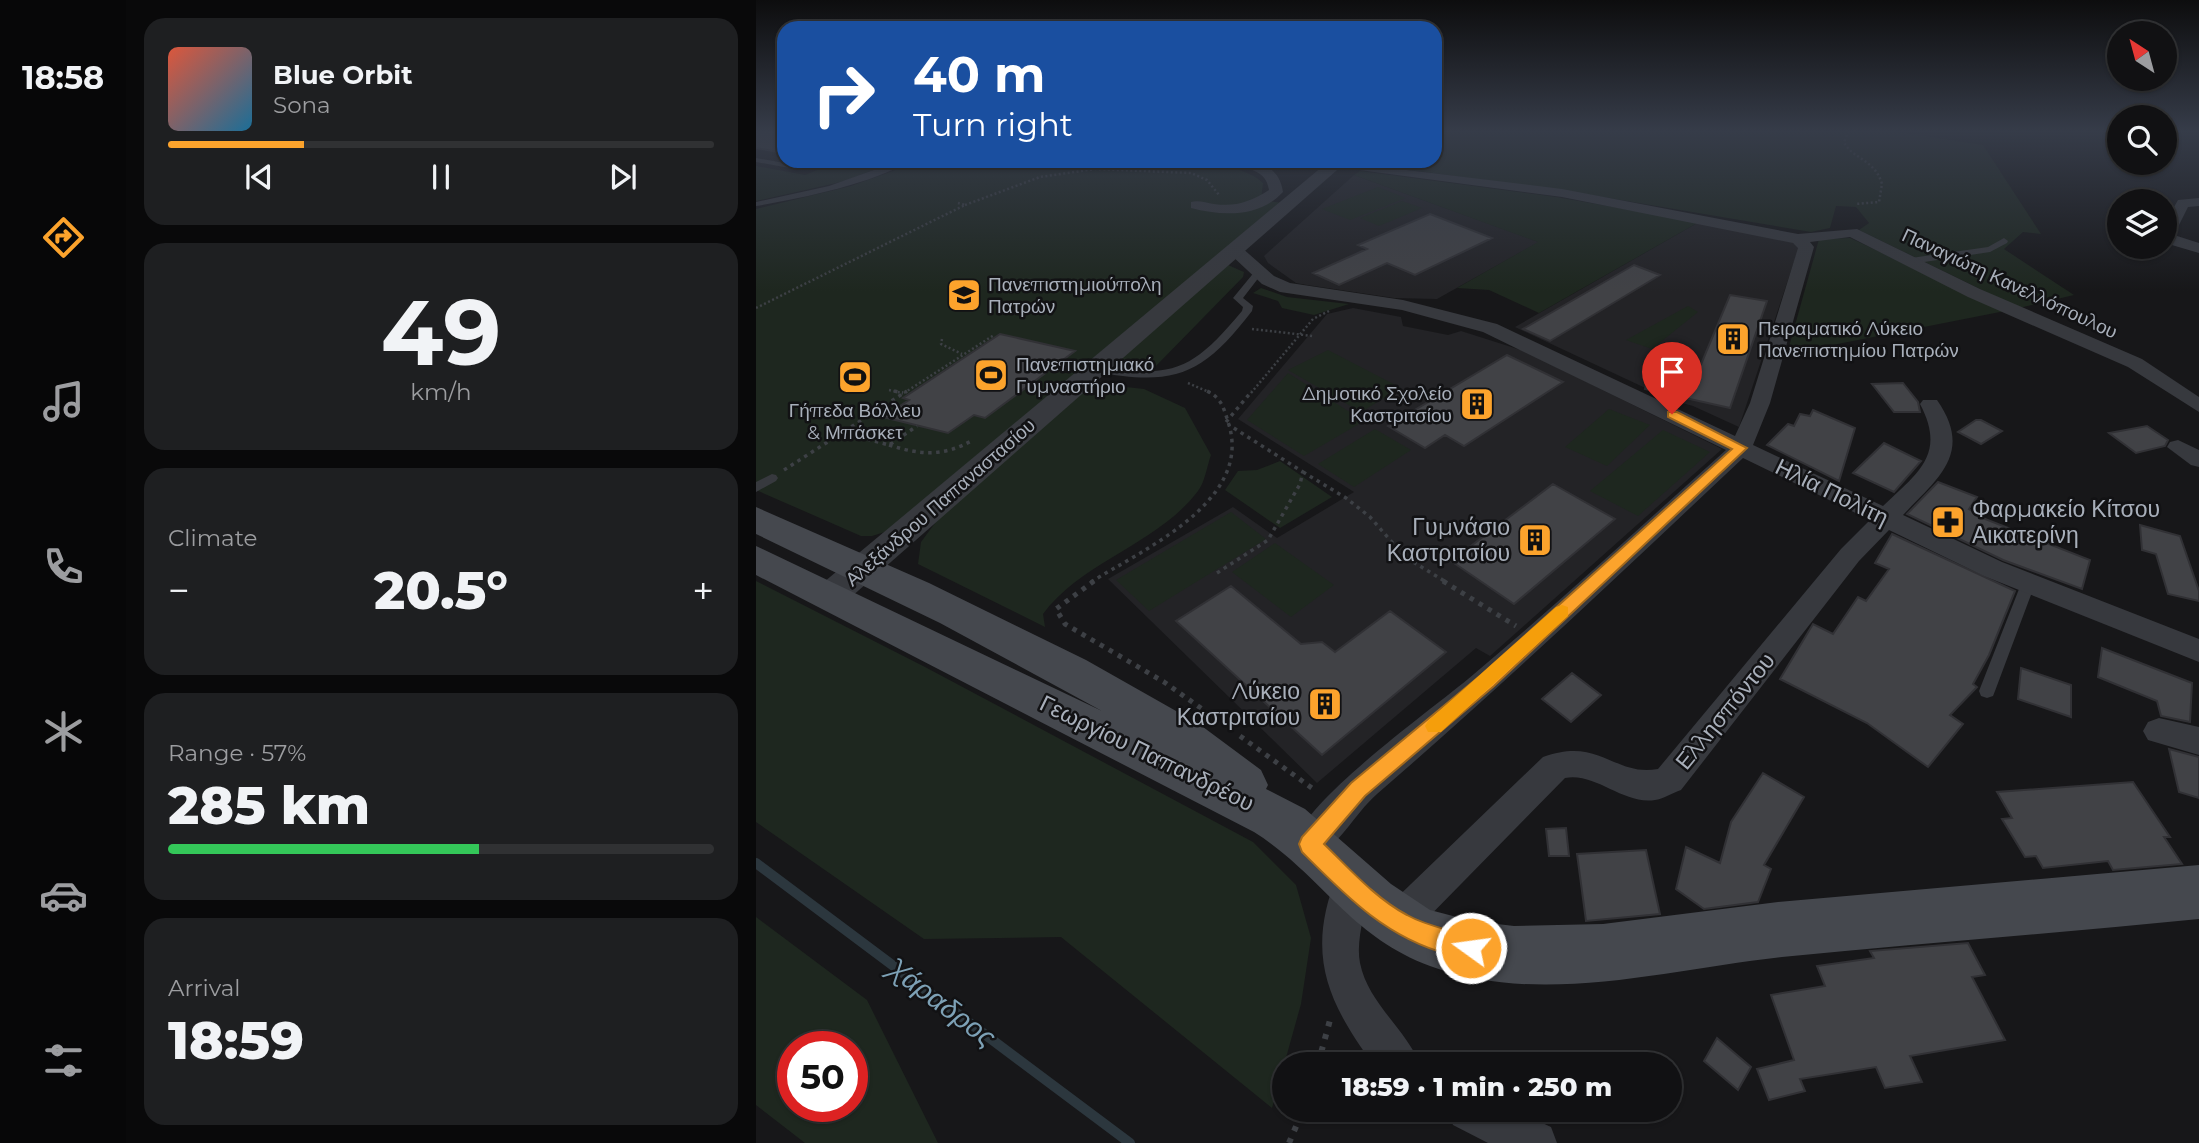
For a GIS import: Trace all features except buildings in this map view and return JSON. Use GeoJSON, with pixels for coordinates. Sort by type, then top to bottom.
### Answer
{"type":"FeatureCollection","features":[{"type":"Feature","properties":{"kind":"main road","name":"Γεωργίου Παπανδρέου"},"geometry":{"type":"LineString","coordinates":[[756,519],[846,582]]}},
{"type":"Feature","properties":{"kind":"main road","name":"Γεωργίου Παπανδρέου"},"geometry":{"type":"LineString","coordinates":[[756,559],[846,582],[1018,643],[1125,701],[1185,739],[1233,775],[1268,813],[1309,844],[1352,886],[1397,923],[1453,945],[1488,952],[1545,955],[1886,919],[2199,892]]}},
{"type":"Feature","properties":{"kind":"street"},"geometry":{"type":"LineString","coordinates":[[1196,205],[1238,211],[1251,208],[1276,192],[1275,184]]}},
{"type":"Feature","properties":{"kind":"street","name":"Αλεξάνδρου Παπαναστασίου"},"geometry":{"type":"LineString","coordinates":[[846,582],[1235,250],[1306,184]]}},
{"type":"Feature","properties":{"kind":"street","name":"Παναγιώτη Κανελλόπουλου"},"geometry":{"type":"LineString","coordinates":[[1497,184],[1562,193],[1798,239],[1852,232],[2135,363],[2199,406]]}},
{"type":"Feature","properties":{"kind":"street"},"geometry":{"type":"LineString","coordinates":[[2199,202],[2183,203],[2165,237],[2177,244],[2199,248]]}},
{"type":"Feature","properties":{"kind":"street"},"geometry":{"type":"LineString","coordinates":[[1309,844],[1358,790],[1488,681],[1741,448],[1760,403],[1807,247],[1798,239]]}},
{"type":"Feature","properties":{"kind":"street","name":"Ηλία Πολίτη"},"geometry":{"type":"LineString","coordinates":[[1235,250],[1259,272],[1286,288],[1402,304],[1490,328],[2028,584],[2199,651]]}},
{"type":"Feature","properties":{"kind":"street","name":"Ελλησπόντου"},"geometry":{"type":"LineString","coordinates":[[1397,923],[1554,767],[1566,761],[1579,762],[1643,786],[1658,787],[1669,780],[1884,517],[1924,481],[1940,459],[1938,418],[1930,404]]}},
{"type":"Feature","properties":{"kind":"street"},"geometry":{"type":"LineString","coordinates":[[2178,447],[2199,460]]}},
{"type":"Feature","properties":{"kind":"street"},"geometry":{"type":"LineString","coordinates":[[2159,731],[2199,741]]}},
{"type":"Feature","properties":{"kind":"street"},"geometry":{"type":"LineString","coordinates":[[1352,886],[1338,936],[1342,970],[1365,1018],[1390,1052]]}},
{"type":"Feature","properties":{"kind":"street"},"geometry":{"type":"LineString","coordinates":[[1492,1122],[1535,1143]]}},
{"type":"Feature","properties":{"kind":"lane"},"geometry":{"type":"LineString","coordinates":[[756,204],[840,184]]}},
{"type":"Feature","properties":{"kind":"lane"},"geometry":{"type":"LineString","coordinates":[[1911,261],[1990,248],[2004,241]]}},
{"type":"Feature","properties":{"kind":"lane"},"geometry":{"type":"LineString","coordinates":[[1095,369],[1134,377],[1171,376],[1188,369],[1234,327],[1248,306],[1238,298],[1259,272]]}},
{"type":"Feature","properties":{"kind":"lane"},"geometry":{"type":"LineString","coordinates":[[756,488],[772,478]]}},
{"type":"Feature","properties":{"kind":"lane"},"geometry":{"type":"LineString","coordinates":[[1987,691],[2028,584]]}},
{"type":"Feature","properties":{"kind":"path"},"geometry":{"type":"LineString","coordinates":[[756,309],[965,205],[1015,184]]}},
{"type":"Feature","properties":{"kind":"path"},"geometry":{"type":"LineString","coordinates":[[1212,184],[1220,199],[1238,211]]}},
{"type":"Feature","properties":{"kind":"path"},"geometry":{"type":"LineString","coordinates":[[1855,204],[1878,202],[1879,184]]}},
{"type":"Feature","properties":{"kind":"path"},"geometry":{"type":"LineString","coordinates":[[958,204],[965,205]]}},
{"type":"Feature","properties":{"kind":"path"},"geometry":{"type":"LineString","coordinates":[[1226,422],[1312,319],[1336,310]]}},
{"type":"Feature","properties":{"kind":"path"},"geometry":{"type":"LineString","coordinates":[[1234,327],[1313,337]]}},
{"type":"Feature","properties":{"kind":"path"},"geometry":{"type":"LineString","coordinates":[[772,478],[994,334]]}},
{"type":"Feature","properties":{"kind":"path"},"geometry":{"type":"LineString","coordinates":[[942,340],[940,344],[963,354]]}},
{"type":"Feature","properties":{"kind":"path"},"geometry":{"type":"LineString","coordinates":[[1164,682],[1065,624],[1056,609],[1071,595],[1166,539],[1211,496],[1230,465],[1233,441],[1223,402],[1212,393],[1171,376]]}},
{"type":"Feature","properties":{"kind":"path"},"geometry":{"type":"LineString","coordinates":[[889,390],[904,393]]}},
{"type":"Feature","properties":{"kind":"path"},"geometry":{"type":"LineString","coordinates":[[1226,422],[1346,498],[1370,517],[1405,557],[1521,628]]}},
{"type":"Feature","properties":{"kind":"path"},"geometry":{"type":"LineString","coordinates":[[843,432],[889,445],[917,426]]}},
{"type":"Feature","properties":{"kind":"path"},"geometry":{"type":"LineString","coordinates":[[1217,573],[1268,540],[1300,484],[1303,472]]}},
{"type":"Feature","properties":{"kind":"path"},"geometry":{"type":"LineString","coordinates":[[1289,1143],[1298,1122]]}},
{"type":"Feature","properties":{"kind":"shaded area"},"geometry":{"type":"Polygon","coordinates":[[[756,184],[830,184],[756,201],[756,184]]]}},
{"type":"Feature","properties":{"kind":"shaded area","name":"Πανεπιστημιούπολη Πατρών"},"geometry":{"type":"Polygon","coordinates":[[[1263,184],[1261,200],[1283,203],[888,531],[861,536],[756,490],[756,209],[851,186],[1263,184]]]}},
{"type":"Feature","properties":{"kind":"shaded area"},"geometry":{"type":"Polygon","coordinates":[[[1344,184],[1380,184],[1539,242],[1437,299],[1394,298],[1296,283],[1268,263],[1264,256],[1344,184]]]}},
{"type":"Feature","properties":{"kind":"shaded area"},"geometry":{"type":"Polygon","coordinates":[[[1380,184],[1461,184],[1556,197],[1699,222],[1539,313],[1489,290],[1457,288],[1538,242],[1380,184]]]}},
{"type":"Feature","properties":{"kind":"shaded area"},"geometry":{"type":"Polygon","coordinates":[[[1517,184],[2009,184],[2041,234],[2023,232],[2004,249],[2074,295],[2019,308],[1859,230],[1869,223],[1856,207],[1836,206],[1830,228],[1811,232],[1517,184]]]}},
{"type":"Feature","properties":{"kind":"shaded area"},"geometry":{"type":"Polygon","coordinates":[[[1378,187],[1406,198],[1350,220],[1322,209],[1378,187]]]}},
{"type":"Feature","properties":{"kind":"shaded area"},"geometry":{"type":"Polygon","coordinates":[[[1402,201],[1422,208],[1379,226],[1360,218],[1402,201]]]}},
{"type":"Feature","properties":{"kind":"shaded area"},"geometry":{"type":"Polygon","coordinates":[[[1699,222],[1787,239],[1799,247],[1739,427],[1693,406],[1671,400],[1515,327],[1699,222]]]}},
{"type":"Feature","properties":{"kind":"shaded area"},"geometry":{"type":"Polygon","coordinates":[[[1850,238],[2005,311],[1787,354],[1819,239],[1850,238]]]}},
{"type":"Feature","properties":{"kind":"shaded area"},"geometry":{"type":"Polygon","coordinates":[[[1228,265],[1244,272],[1243,277],[1154,368],[1117,365],[1116,359],[1228,265]]]}},
{"type":"Feature","properties":{"kind":"shaded area"},"geometry":{"type":"Polygon","coordinates":[[[1261,288],[1287,297],[1349,304],[1314,315],[1282,308],[1278,301],[1253,293],[1261,288]]]}},
{"type":"Feature","properties":{"kind":"shaded area"},"geometry":{"type":"Polygon","coordinates":[[[1688,306],[1698,312],[1652,349],[1626,340],[1688,306]]]}},
{"type":"Feature","properties":{"kind":"shaded area"},"geometry":{"type":"Polygon","coordinates":[[[1353,308],[1401,317],[1403,326],[1448,335],[1461,331],[1524,351],[1722,449],[1490,656],[1476,648],[1317,783],[1108,579],[1233,507],[1277,538],[1354,492],[1238,419],[1327,314],[1353,308]]]}},
{"type":"Feature","properties":{"kind":"shaded area"},"geometry":{"type":"Polygon","coordinates":[[[1328,350],[1401,388],[1361,412],[1288,370],[1328,350]]]}},
{"type":"Feature","properties":{"kind":"shaded area"},"geometry":{"type":"Polygon","coordinates":[[[1288,373],[1364,421],[1304,456],[1247,420],[1288,373]]]}},
{"type":"Feature","properties":{"kind":"shaded area"},"geometry":{"type":"Polygon","coordinates":[[[1090,383],[1144,389],[1185,408],[1211,455],[1198,491],[1181,510],[1059,595],[1043,614],[1045,627],[918,564],[921,542],[944,511],[1090,383]]]}},
{"type":"Feature","properties":{"kind":"shaded area"},"geometry":{"type":"Polygon","coordinates":[[[1609,409],[1650,425],[1607,466],[1565,447],[1609,409]]]}},
{"type":"Feature","properties":{"kind":"shaded area"},"geometry":{"type":"Polygon","coordinates":[[[1375,429],[1411,450],[1354,487],[1318,464],[1375,429]]]}},
{"type":"Feature","properties":{"kind":"shaded area"},"geometry":{"type":"Polygon","coordinates":[[[1663,430],[1710,452],[1638,516],[1590,491],[1663,430]]]}},
{"type":"Feature","properties":{"kind":"shaded area"},"geometry":{"type":"Polygon","coordinates":[[[1280,461],[1332,497],[1280,528],[1225,490],[1238,471],[1257,470],[1280,461]]]}},
{"type":"Feature","properties":{"kind":"shaded area"},"geometry":{"type":"Polygon","coordinates":[[[1231,512],[1266,539],[1149,611],[1116,580],[1231,512]]]}},
{"type":"Feature","properties":{"kind":"shaded area"},"geometry":{"type":"Polygon","coordinates":[[[1275,543],[1334,585],[1291,617],[1232,572],[1275,543]]]}},
{"type":"Feature","properties":{"kind":"shaded area"},"geometry":{"type":"Polygon","coordinates":[[[756,581],[925,667],[1253,842],[1296,885],[1311,938],[1301,1004],[1288,1052],[1272,1052],[1272,1108],[1061,937],[924,939],[756,822],[756,581]]]}},
{"type":"Feature","properties":{"kind":"shaded area"},"geometry":{"type":"Polygon","coordinates":[[[756,917],[867,1000],[938,1143],[805,1143],[778,1122],[868,1122],[868,1031],[777,1031],[777,1121],[756,1105],[756,917]]]}},
{"type":"Feature","properties":{"kind":"waterway","name":"Χάραδρος"},"geometry":{"type":"LineString","coordinates":[[756,863],[1130,1143]]}},
{"type":"Feature","properties":{"kind":"slow traffic"},"geometry":{"type":"LineString","coordinates":[[1434,726],[1562,611]]}},
{"type":"Feature","properties":{"kind":"place","name":"Πανεπιστημιούπολη Πατρών"},"geometry":{"type":"Point","coordinates":[964,295]}},
{"type":"Feature","properties":{"kind":"place","name":"Πειραματικό Λύκειο Πανεπιστημίου Πατρών"},"geometry":{"type":"Point","coordinates":[1733,339]}},
{"type":"Feature","properties":{"kind":"place","name":"Πανεπιστημιακό Γυμναστήριο"},"geometry":{"type":"Point","coordinates":[991,375]}},
{"type":"Feature","properties":{"kind":"place","name":"Γήπεδα Βόλλευ & Μπάσκετ"},"geometry":{"type":"Point","coordinates":[855,377]}},
{"type":"Feature","properties":{"kind":"place","name":"Δημοτικό Σχολείο Καστριτσίου"},"geometry":{"type":"Point","coordinates":[1477,404]}},
{"type":"Feature","properties":{"kind":"place","name":"Φαρμακείο Κίτσου Αικατερίνη"},"geometry":{"type":"Point","coordinates":[1948,522]}},
{"type":"Feature","properties":{"kind":"place","name":"Γυμνάσιο Καστριτσίου"},"geometry":{"type":"Point","coordinates":[1535,540]}},
{"type":"Feature","properties":{"kind":"place","name":"Λύκειο Καστριτσίου"},"geometry":{"type":"Point","coordinates":[1325,704]}},
{"type":"Feature","properties":{"kind":"route"},"geometry":{"type":"LineString","coordinates":[[1471,948],[1432,939],[1397,923],[1357,891],[1309,844],[1358,790],[1488,681],[1741,448],[1672,414]]}}]}
